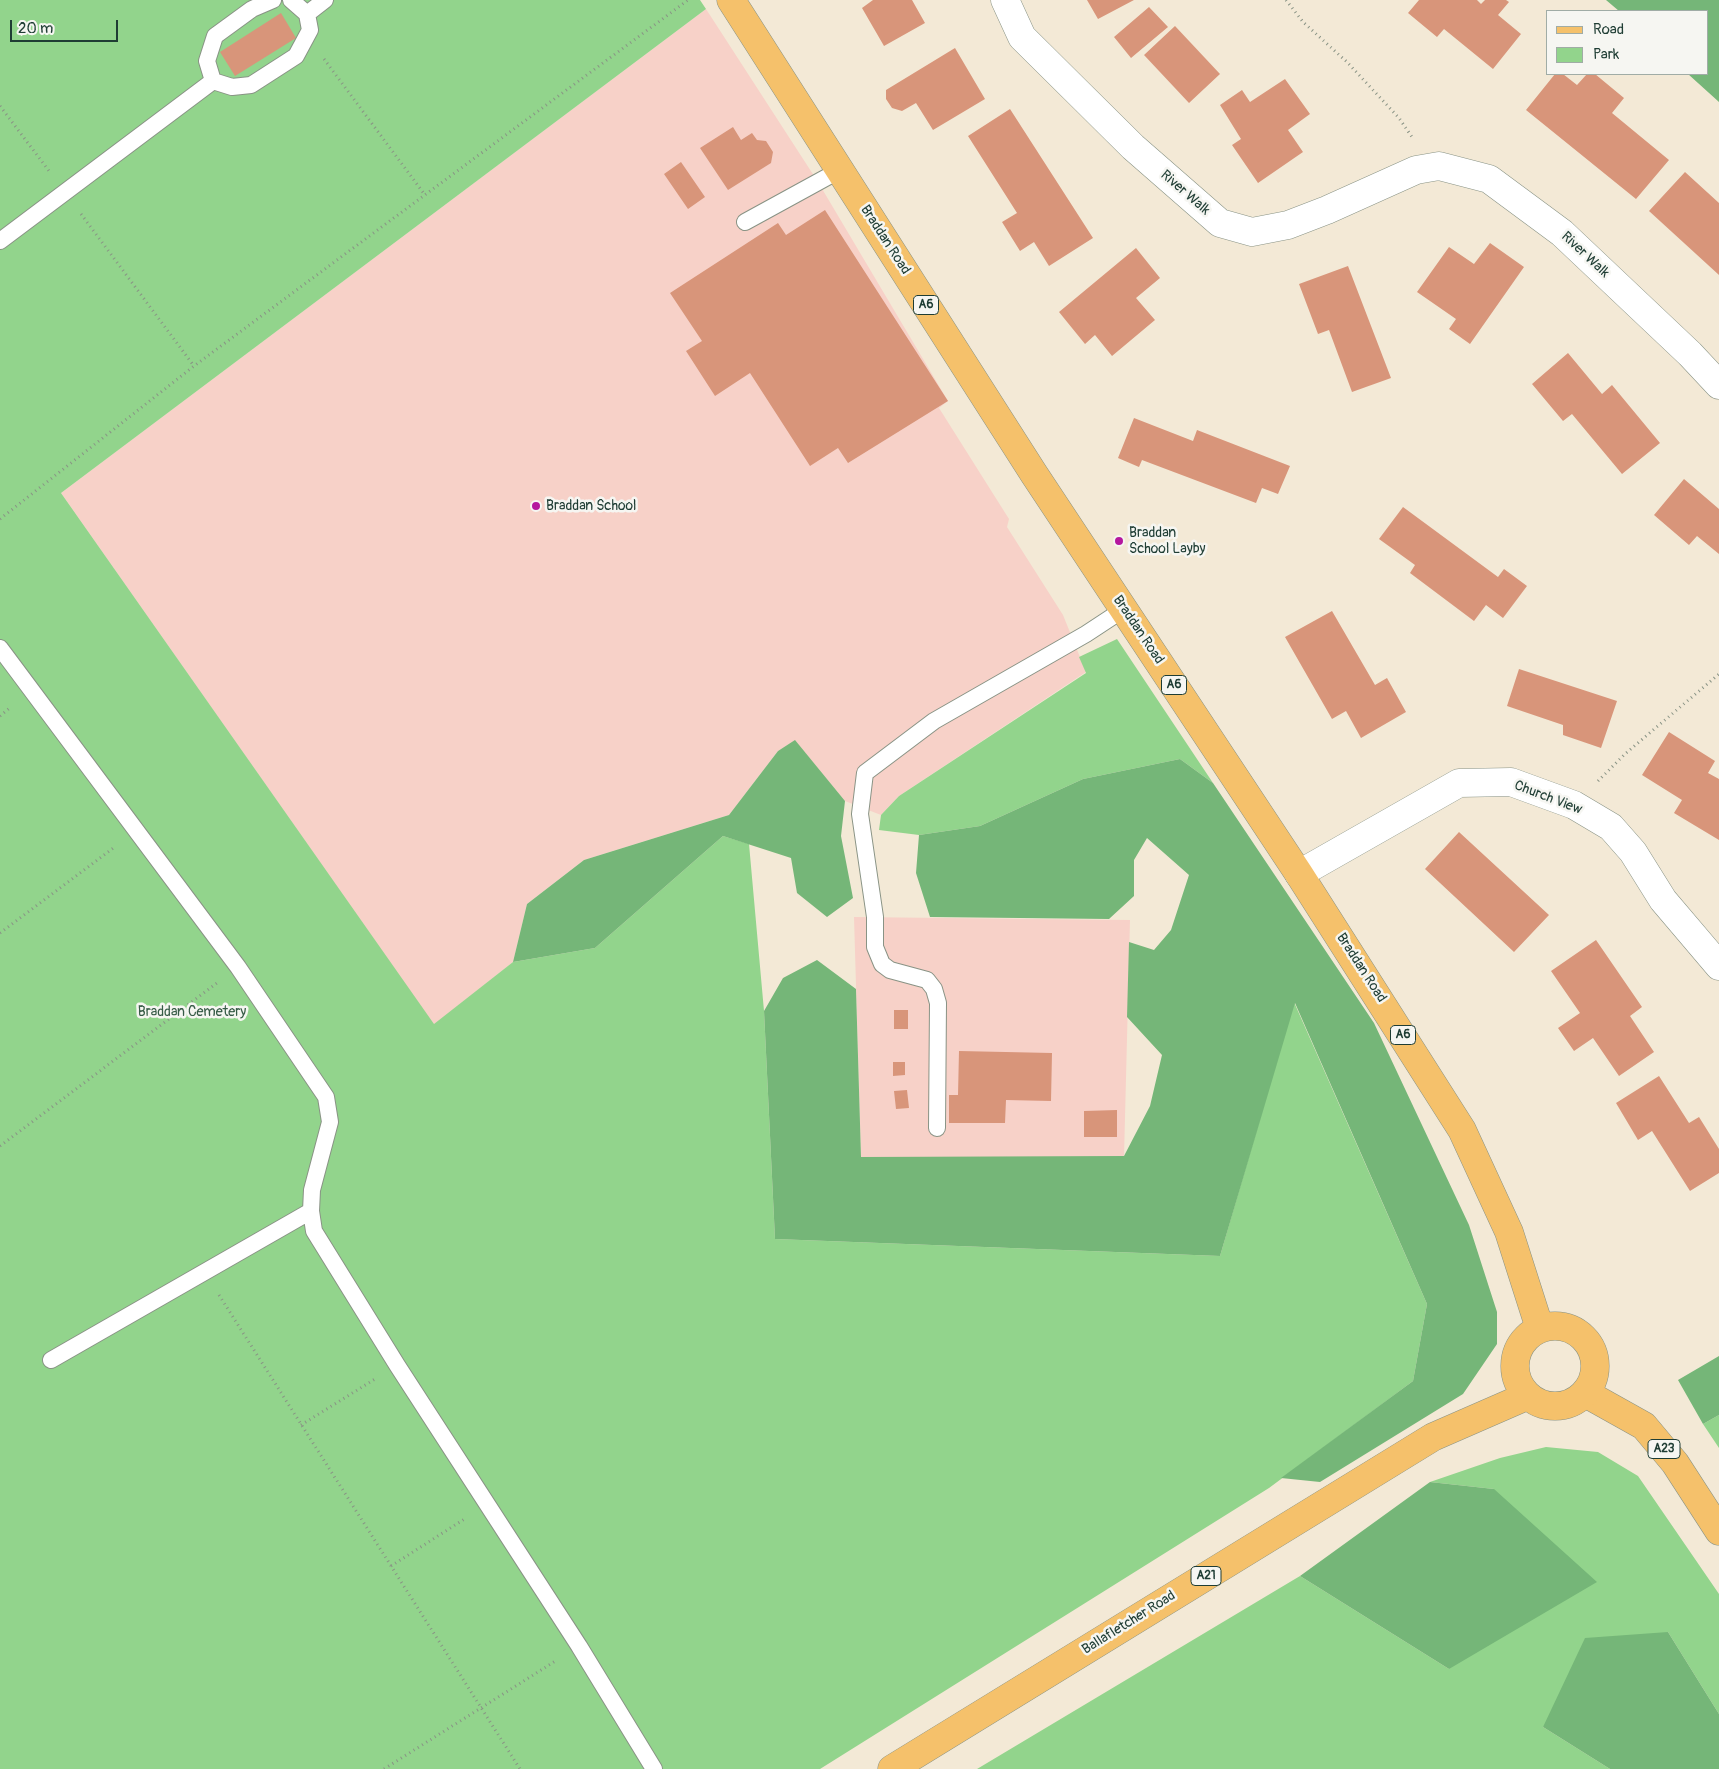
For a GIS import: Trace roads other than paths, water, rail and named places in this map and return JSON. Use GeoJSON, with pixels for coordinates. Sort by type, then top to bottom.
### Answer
{"type":"FeatureCollection","features":[{"type":"Feature","properties":{"kind":"main road","name":"Braddan Road"},"geometry":{"type":"LineString","coordinates":[[731,0],[1029,466],[1299,874],[1462,1130],[1509,1232],[1540,1329]]}},
{"type":"Feature","properties":{"kind":"main road"},"geometry":{"type":"LineString","coordinates":[[1557,1326],[1566,1328],[1588,1343],[1592,1351],[1595,1368],[1593,1377],[1585,1393],[1567,1404],[1557,1406],[1546,1405],[1527,1396],[1521,1389],[1515,1372],[1516,1354],[1525,1339],[1540,1329],[1557,1326]]}},
{"type":"Feature","properties":{"kind":"main road","name":"A23"},"geometry":{"type":"LineString","coordinates":[[1585,1393],[1644,1426],[1675,1463],[1719,1531]]}},
{"type":"Feature","properties":{"kind":"main road","name":"Ballafletcher Road"},"geometry":{"type":"LineString","coordinates":[[892,1769],[1433,1437],[1527,1396]]}},
{"type":"Feature","properties":{"kind":"street","name":"River Walk"},"geometry":{"type":"LineString","coordinates":[[1005,0],[1022,37],[1133,147],[1220,223],[1252,232],[1288,225],[1327,210],[1416,170],[1425,158],[1439,166],[1489,179],[1562,233],[1690,354],[1719,385]]}},
{"type":"Feature","properties":{"kind":"street","name":"Church View"},"geometry":{"type":"LineString","coordinates":[[1299,874],[1459,783],[1511,782],[1574,805],[1612,827],[1633,852],[1663,900],[1719,966]]}},
{"type":"Feature","properties":{"kind":"lane"},"geometry":{"type":"LineString","coordinates":[[213,81],[207,61],[215,36],[252,9],[273,0]]}},
{"type":"Feature","properties":{"kind":"lane"},"geometry":{"type":"LineString","coordinates":[[213,81],[232,87],[251,85],[296,56],[310,30],[307,14],[291,0]]}},
{"type":"Feature","properties":{"kind":"lane"},"geometry":{"type":"LineString","coordinates":[[307,14],[325,0]]}},
{"type":"Feature","properties":{"kind":"lane"},"geometry":{"type":"LineString","coordinates":[[0,241],[213,81]]}},
{"type":"Feature","properties":{"kind":"lane"},"geometry":{"type":"LineString","coordinates":[[745,222],[840,170]]}},
{"type":"Feature","properties":{"kind":"lane"},"geometry":{"type":"LineString","coordinates":[[937,1128],[938,1003],[934,989],[927,980],[890,970],[882,964],[875,948],[875,917],[860,814],[865,773],[934,721],[1086,634],[1124,609]]}},
{"type":"Feature","properties":{"kind":"lane"},"geometry":{"type":"LineString","coordinates":[[0,648],[238,968],[326,1097],[330,1122],[312,1190],[311,1211],[314,1231],[397,1365],[579,1646],[654,1769]]}},
{"type":"Feature","properties":{"kind":"lane"},"geometry":{"type":"LineString","coordinates":[[51,1360],[311,1211]]}},
{"type":"Feature","properties":{"kind":"place","name":"Braddan School"},"geometry":{"type":"Point","coordinates":[536,506]}},
{"type":"Feature","properties":{"kind":"place","name":"Braddan School Layby"},"geometry":{"type":"Point","coordinates":[1119,541]}},
{"type":"Feature","properties":{"kind":"park label","name":"Braddan Cemetery"},"geometry":{"type":"Point","coordinates":[192,1012]}}]}
